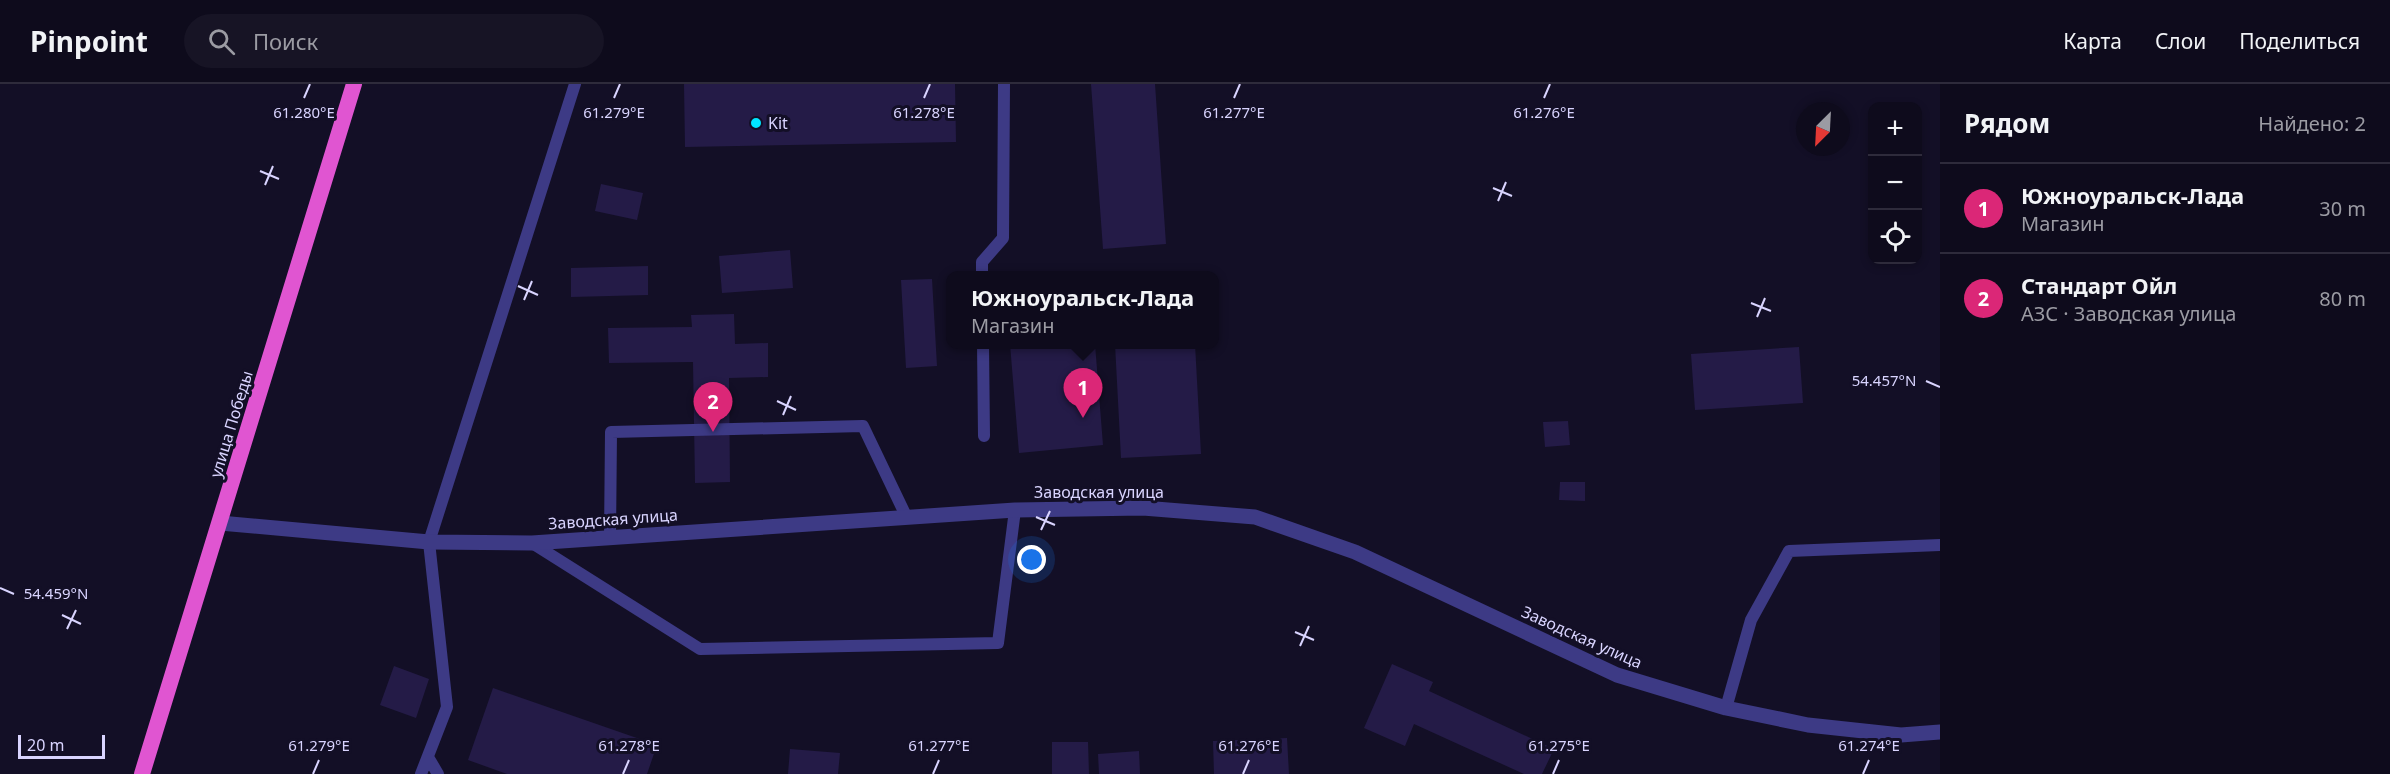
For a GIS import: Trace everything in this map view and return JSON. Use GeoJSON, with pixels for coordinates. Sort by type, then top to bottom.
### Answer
{"type":"FeatureCollection","features":[{"type":"Feature","properties":{"kind":"highway","name":"улица Победы"},"geometry":{"type":"LineString","coordinates":[[142,774],[354,84]]}},
{"type":"Feature","properties":{"kind":"street","name":"Заводская улица"},"geometry":{"type":"LineString","coordinates":[[220,523],[429,542],[532,543],[1015,510],[1143,508],[1255,517],[1355,552],[1617,675],[1726,708],[1808,725],[1901,735],[1940,732]]}},
{"type":"Feature","properties":{"kind":"lane"},"geometry":{"type":"LineString","coordinates":[[421,774],[447,707],[429,542],[575,84]]}},
{"type":"Feature","properties":{"kind":"lane"},"geometry":{"type":"LineString","coordinates":[[982,271],[982,262],[1003,238],[1004,84]]}},
{"type":"Feature","properties":{"kind":"lane"},"geometry":{"type":"LineString","coordinates":[[983,349],[984,436]]}},
{"type":"Feature","properties":{"kind":"lane"},"geometry":{"type":"LineString","coordinates":[[610,538],[611,432],[863,426],[907,518]]}},
{"type":"Feature","properties":{"kind":"lane"},"geometry":{"type":"LineString","coordinates":[[532,543],[700,650],[998,643],[1015,510]]}},
{"type":"Feature","properties":{"kind":"lane"},"geometry":{"type":"LineString","coordinates":[[1726,708],[1751,620],[1789,551],[1940,545]]}},
{"type":"Feature","properties":{"kind":"lane"},"geometry":{"type":"LineString","coordinates":[[428,757],[438,774]]}},
{"type":"Feature","properties":{"kind":"building"},"geometry":{"type":"Polygon","coordinates":[[[684,84],[955,84],[956,142],[685,147],[684,84]]]}},
{"type":"Feature","properties":{"kind":"building"},"geometry":{"type":"Polygon","coordinates":[[[1091,84],[1155,84],[1166,244],[1103,249],[1091,84]]]}},
{"type":"Feature","properties":{"kind":"building"},"geometry":{"type":"Polygon","coordinates":[[[601,184],[643,193],[637,220],[595,211],[601,184]]]}},
{"type":"Feature","properties":{"kind":"building"},"geometry":{"type":"Polygon","coordinates":[[[790,250],[793,288],[722,293],[719,256],[790,250]]]}},
{"type":"Feature","properties":{"kind":"building"},"geometry":{"type":"Polygon","coordinates":[[[648,266],[648,295],[571,297],[571,268],[648,266]]]}},
{"type":"Feature","properties":{"kind":"building"},"geometry":{"type":"Polygon","coordinates":[[[932,279],[937,366],[906,368],[901,280],[932,279]]]}},
{"type":"Feature","properties":{"kind":"building"},"geometry":{"type":"Polygon","coordinates":[[[734,314],[735,344],[768,343],[768,377],[729,378],[730,482],[695,483],[693,362],[609,363],[608,328],[692,327],[691,315],[734,314]]]}},
{"type":"Feature","properties":{"kind":"building"},"geometry":{"type":"Polygon","coordinates":[[[1799,347],[1803,403],[1695,410],[1691,354],[1799,347]]]}},
{"type":"Feature","properties":{"kind":"building"},"geometry":{"type":"Polygon","coordinates":[[[1010,349],[1095,349],[1103,445],[1019,453],[1010,349]]]}},
{"type":"Feature","properties":{"kind":"building"},"geometry":{"type":"Polygon","coordinates":[[[1115,349],[1195,349],[1201,454],[1121,458],[1115,349]]]}},
{"type":"Feature","properties":{"kind":"building"},"geometry":{"type":"Polygon","coordinates":[[[1568,421],[1570,445],[1545,447],[1543,422],[1568,421]]]}},
{"type":"Feature","properties":{"kind":"building"},"geometry":{"type":"Polygon","coordinates":[[[1560,482],[1585,482],[1585,501],[1559,500],[1560,482]]]}},
{"type":"Feature","properties":{"kind":"building"},"geometry":{"type":"Polygon","coordinates":[[[1392,664],[1433,682],[1429,691],[1554,749],[1542,774],[1524,774],[1414,724],[1405,746],[1364,728],[1392,664]]]}},
{"type":"Feature","properties":{"kind":"building"},"geometry":{"type":"Polygon","coordinates":[[[394,666],[429,679],[416,718],[380,705],[394,666]]]}},
{"type":"Feature","properties":{"kind":"building"},"geometry":{"type":"Polygon","coordinates":[[[493,688],[657,745],[647,774],[507,774],[468,760],[493,688]]]}},
{"type":"Feature","properties":{"kind":"building"},"geometry":{"type":"Polygon","coordinates":[[[1287,738],[1289,774],[1214,774],[1213,741],[1287,738]]]}},
{"type":"Feature","properties":{"kind":"building"},"geometry":{"type":"Polygon","coordinates":[[[1052,742],[1088,742],[1089,774],[1052,774],[1052,742]]]}},
{"type":"Feature","properties":{"kind":"building"},"geometry":{"type":"Polygon","coordinates":[[[790,749],[840,753],[838,774],[788,774],[790,749]]]}},
{"type":"Feature","properties":{"kind":"building"},"geometry":{"type":"Polygon","coordinates":[[[1139,751],[1140,774],[1099,774],[1098,754],[1139,751]]]}},
{"type":"Feature","properties":{"kind":"place","name":"Kit"},"geometry":{"type":"Point","coordinates":[756,123]}},
{"type":"Feature","properties":{"kind":"place","name":"Южноуральск-Лада"},"geometry":{"type":"Point","coordinates":[1083,418]}},
{"type":"Feature","properties":{"kind":"place","name":"Стандарт Ойл"},"geometry":{"type":"Point","coordinates":[713,432]}}]}
